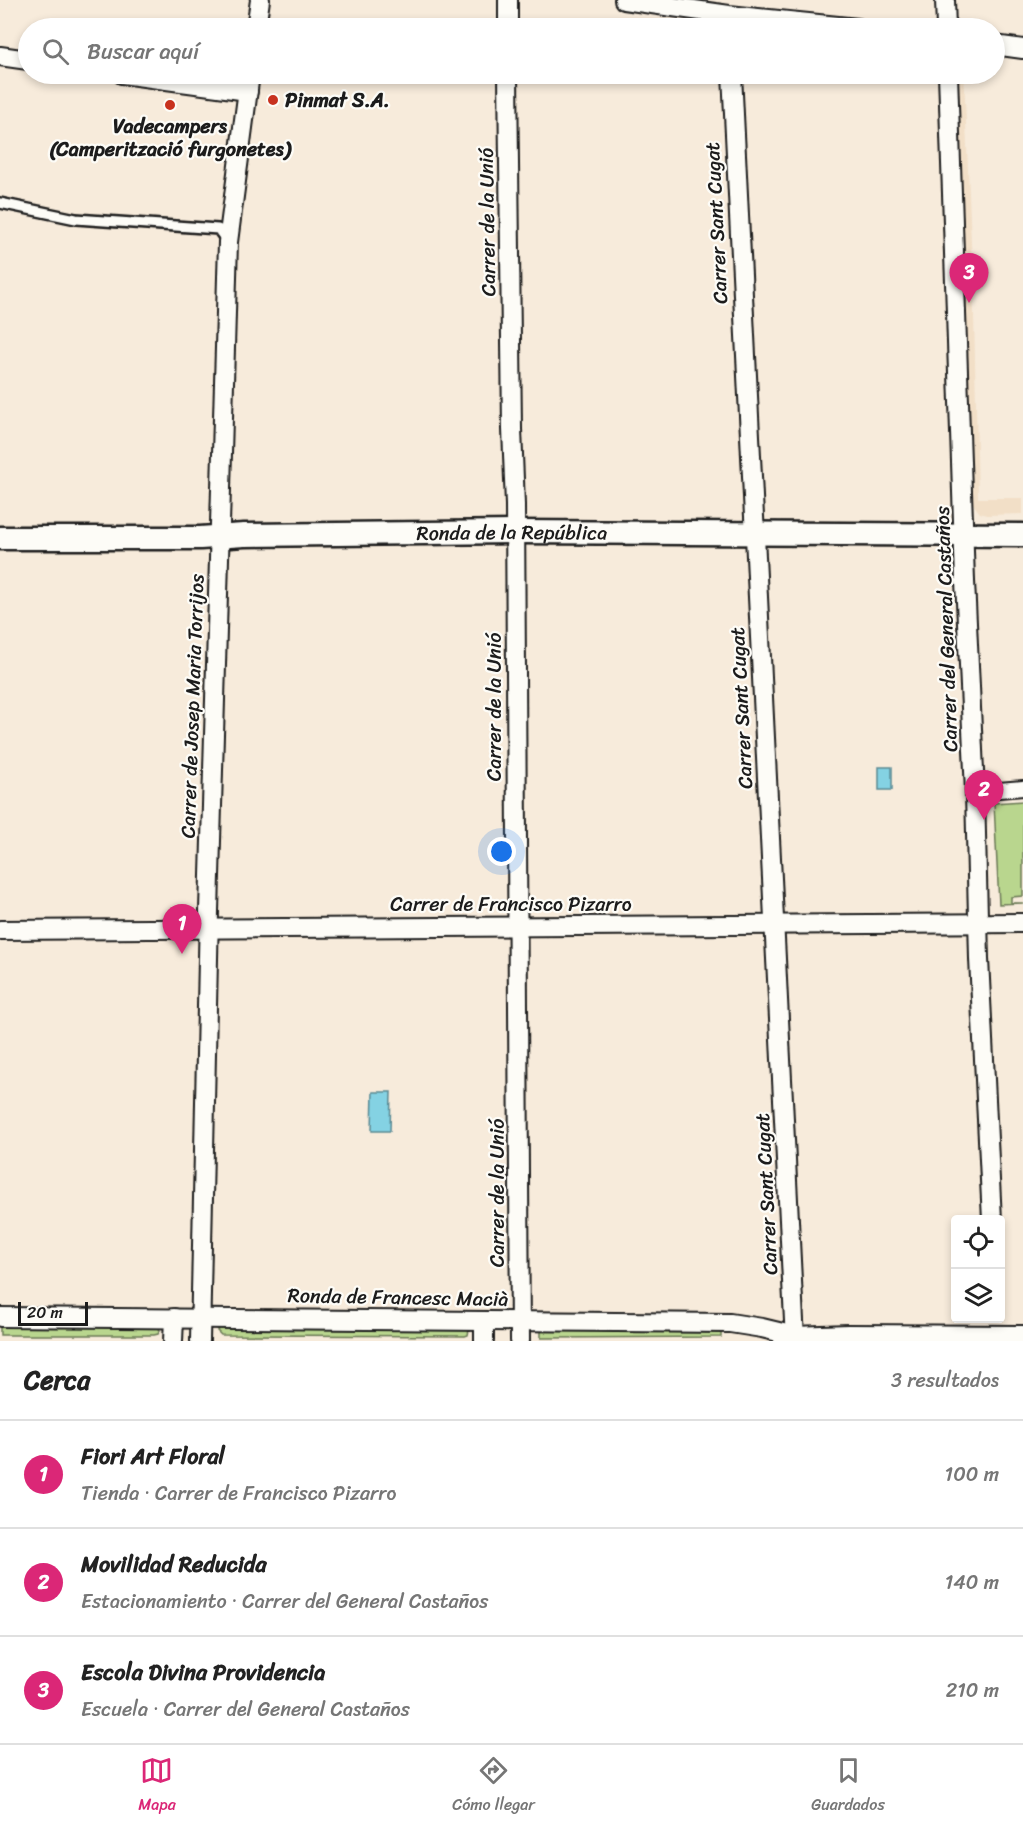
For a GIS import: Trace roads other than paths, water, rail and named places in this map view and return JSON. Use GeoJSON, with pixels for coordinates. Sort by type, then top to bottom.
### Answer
{"type":"FeatureCollection","features":[{"type":"Feature","properties":{"kind":"street"},"geometry":{"type":"LineString","coordinates":[[257,18],[260,0]]}},
{"type":"Feature","properties":{"kind":"street"},"geometry":{"type":"LineString","coordinates":[[508,0],[508,18]]}},
{"type":"Feature","properties":{"kind":"street"},"geometry":{"type":"LineString","coordinates":[[624,0],[766,18]]}},
{"type":"Feature","properties":{"kind":"street"},"geometry":{"type":"LineString","coordinates":[[945,0],[946,18]]}},
{"type":"Feature","properties":{"kind":"street"},"geometry":{"type":"LineString","coordinates":[[1005,47],[1023,49]]}},
{"type":"Feature","properties":{"kind":"street"},"geometry":{"type":"LineString","coordinates":[[0,56],[18,59]]}},
{"type":"Feature","properties":{"kind":"street","name":"Carrer de Josep Maria Torrijos"},"geometry":{"type":"LineString","coordinates":[[200,1341],[228,242],[249,84]]}},
{"type":"Feature","properties":{"kind":"street","name":"Carrer de la Unió"},"geometry":{"type":"LineString","coordinates":[[508,84],[515,532],[520,1341]]}},
{"type":"Feature","properties":{"kind":"street","name":"Carrer Sant Cugat"},"geometry":{"type":"LineString","coordinates":[[733,84],[795,1339]]}},
{"type":"Feature","properties":{"kind":"street","name":"Carrer del General Castaños"},"geometry":{"type":"LineString","coordinates":[[948,84],[980,971],[992,1215]]}},
{"type":"Feature","properties":{"kind":"street","name":"Ronda de la República"},"geometry":{"type":"LineString","coordinates":[[0,538],[200,538],[244,535],[515,532],[1023,535]]}},
{"type":"Feature","properties":{"kind":"street"},"geometry":{"type":"LineString","coordinates":[[975,792],[1023,788]]}},
{"type":"Feature","properties":{"kind":"street","name":"Carrer de Francisco Pizarro"},"geometry":{"type":"LineString","coordinates":[[0,930],[1023,923]]}},
{"type":"Feature","properties":{"kind":"street","name":"Ronda de Francesc Macià"},"geometry":{"type":"LineString","coordinates":[[0,1317],[730,1323],[762,1328],[795,1339]]}},
{"type":"Feature","properties":{"kind":"street"},"geometry":{"type":"LineString","coordinates":[[173,1341],[174,1318]]}},
{"type":"Feature","properties":{"kind":"street"},"geometry":{"type":"LineString","coordinates":[[484,1321],[484,1341]]}},
{"type":"Feature","properties":{"kind":"street","name":"Ronda de Francesc Macià"},"geometry":{"type":"LineString","coordinates":[[775,1341],[848,1334],[997,1332],[1023,1335]]}},
{"type":"Feature","properties":{"kind":"lane"},"geometry":{"type":"LineString","coordinates":[[0,203],[76,219],[218,230],[228,242]]}},
{"type":"Feature","properties":{"kind":"water"},"geometry":{"type":"Polygon","coordinates":[[[879,767],[892,767],[892,790],[879,790],[879,767]]]}},
{"type":"Feature","properties":{"kind":"water"},"geometry":{"type":"Polygon","coordinates":[[[373,1092],[391,1092],[390,1131],[372,1131],[373,1092]]]}},
{"type":"Feature","properties":{"kind":"place","name":"Pinmat S.A."},"geometry":{"type":"Point","coordinates":[273,100]}},
{"type":"Feature","properties":{"kind":"place","name":"Vadecampers (Camperització furgonetes)"},"geometry":{"type":"Point","coordinates":[170,105]}},
{"type":"Feature","properties":{"kind":"place","name":"Escola Divina Providencia"},"geometry":{"type":"Point","coordinates":[969,303]}},
{"type":"Feature","properties":{"kind":"place","name":"Movilidad Reducida"},"geometry":{"type":"Point","coordinates":[984,820]}},
{"type":"Feature","properties":{"kind":"place","name":"Fiori Art Floral"},"geometry":{"type":"Point","coordinates":[182,954]}}]}
